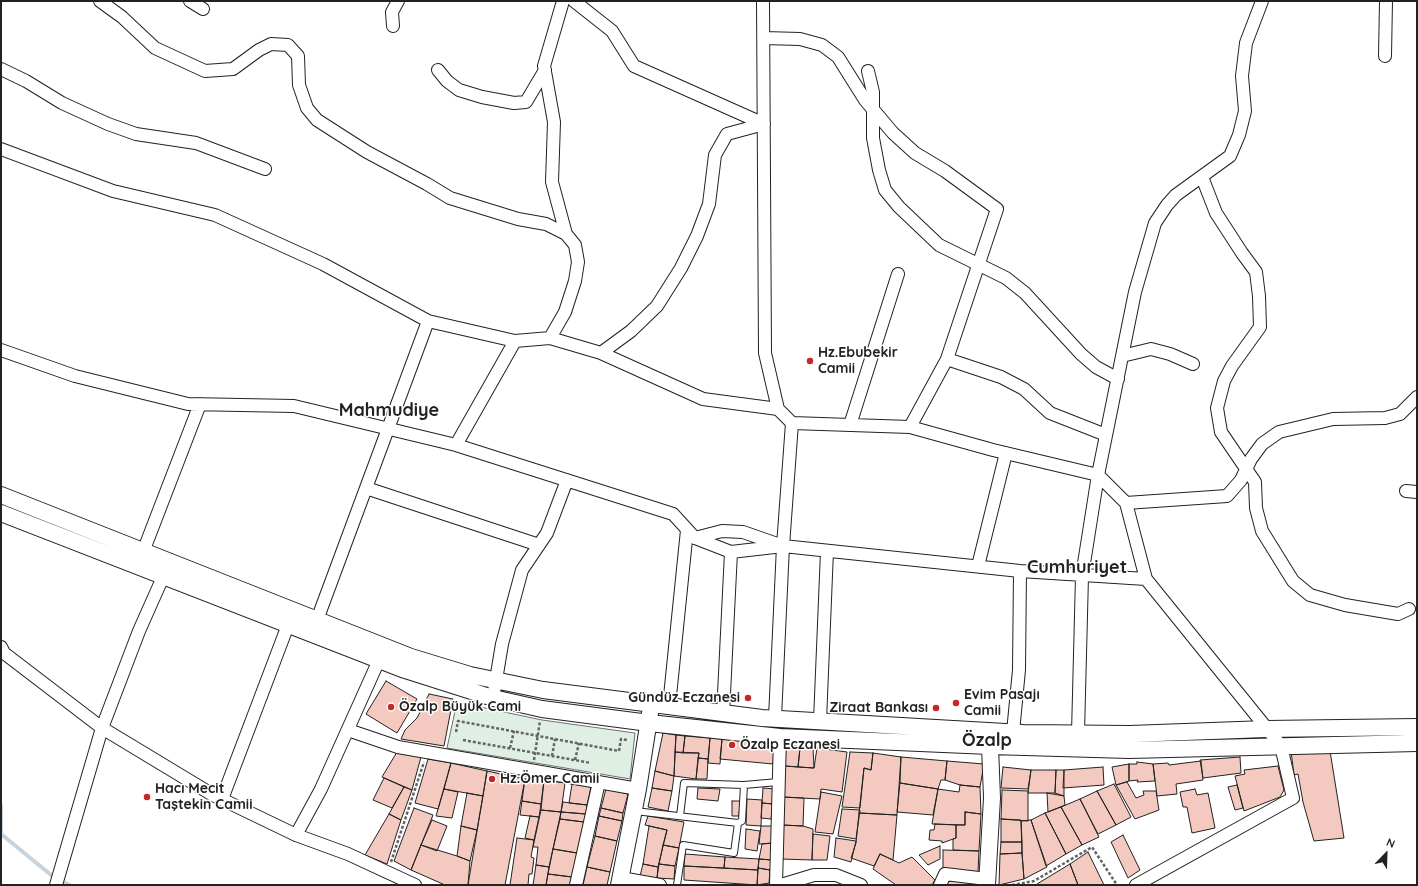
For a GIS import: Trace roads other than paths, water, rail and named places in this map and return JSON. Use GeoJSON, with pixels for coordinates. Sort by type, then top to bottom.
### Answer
{"type":"FeatureCollection","features":[{"type":"Feature","properties":{"kind":"main road"},"geometry":{"type":"LineString","coordinates":[[1,495],[411,657],[497,681],[543,690],[723,714],[820,721],[1129,750],[1417,743]]}},
{"type":"Feature","properties":{"kind":"main road"},"geometry":{"type":"LineString","coordinates":[[1,513],[379,660],[493,698],[542,709],[649,723],[780,737],[991,738],[1013,732],[1130,734],[1266,729],[1417,727]]}},
{"type":"Feature","properties":{"kind":"main road"},"geometry":{"type":"LineString","coordinates":[[620,881],[638,789],[651,704]]}},
{"type":"Feature","properties":{"kind":"main road"},"geometry":{"type":"LineString","coordinates":[[987,882],[992,798],[991,738]]}},
{"type":"Feature","properties":{"kind":"street"},"geometry":{"type":"LineString","coordinates":[[100,1],[122,18],[155,48],[205,70],[233,69],[259,50],[272,44],[288,45],[298,56],[299,85],[307,108],[317,120],[366,152],[427,184],[450,198],[518,219],[546,224],[566,234],[575,244],[578,262],[575,282],[565,312],[550,338]]}},
{"type":"Feature","properties":{"kind":"street"},"geometry":{"type":"LineString","coordinates":[[103,1],[114,1]]}},
{"type":"Feature","properties":{"kind":"street"},"geometry":{"type":"LineString","coordinates":[[190,1],[203,8]]}},
{"type":"Feature","properties":{"kind":"street"},"geometry":{"type":"LineString","coordinates":[[393,26],[392,12],[398,1]]}},
{"type":"Feature","properties":{"kind":"street"},"geometry":{"type":"LineString","coordinates":[[563,1],[544,66],[554,122],[552,182],[566,234]]}},
{"type":"Feature","properties":{"kind":"street"},"geometry":{"type":"LineString","coordinates":[[574,1],[612,31],[634,66],[764,124]]}},
{"type":"Feature","properties":{"kind":"street"},"geometry":{"type":"LineString","coordinates":[[763,1],[765,353],[778,409],[792,423],[910,426],[1006,453],[1098,475],[1126,503],[1146,579],[1281,746],[1293,798],[1136,885]]}},
{"type":"Feature","properties":{"kind":"street"},"geometry":{"type":"LineString","coordinates":[[1078,733],[1082,576],[1098,475],[1135,292],[1155,223],[1166,205],[1176,195],[1230,156],[1239,135],[1245,111],[1242,76],[1246,43],[1262,1]]}},
{"type":"Feature","properties":{"kind":"street"},"geometry":{"type":"LineString","coordinates":[[1385,56],[1386,1]]}},
{"type":"Feature","properties":{"kind":"street"},"geometry":{"type":"LineString","coordinates":[[764,38],[800,40],[822,45],[838,57],[865,100],[893,133],[915,153],[945,172],[997,209],[947,359],[910,426]]}},
{"type":"Feature","properties":{"kind":"street"},"geometry":{"type":"LineString","coordinates":[[1,69],[26,81],[62,103],[108,124],[136,134],[196,143],[265,169]]}},
{"type":"Feature","properties":{"kind":"street"},"geometry":{"type":"LineString","coordinates":[[438,70],[446,81],[459,90],[482,97],[514,103],[526,102],[545,70]]}},
{"type":"Feature","properties":{"kind":"street"},"geometry":{"type":"LineString","coordinates":[[868,71],[873,92],[873,138],[879,170],[885,190],[900,207],[939,245],[1006,278],[1025,293],[1081,354],[1096,367],[1118,379]]}},
{"type":"Feature","properties":{"kind":"street"},"geometry":{"type":"LineString","coordinates":[[601,353],[630,332],[657,306],[681,268],[709,204],[715,155],[727,134],[764,124]]}},
{"type":"Feature","properties":{"kind":"street"},"geometry":{"type":"LineString","coordinates":[[1,149],[113,191],[215,215],[323,264],[428,321],[515,341],[550,338],[601,353],[703,399],[778,409]]}},
{"type":"Feature","properties":{"kind":"street"},"geometry":{"type":"LineString","coordinates":[[1202,177],[1216,212],[1256,272],[1260,296],[1260,327],[1232,366],[1224,381],[1217,408],[1221,432],[1255,482],[1256,508],[1262,531],[1293,581],[1310,595],[1345,605],[1398,614],[1409,609]]}},
{"type":"Feature","properties":{"kind":"street"},"geometry":{"type":"LineString","coordinates":[[850,425],[898,274]]}},
{"type":"Feature","properties":{"kind":"street"},"geometry":{"type":"LineString","coordinates":[[317,620],[428,321]]}},
{"type":"Feature","properties":{"kind":"street"},"geometry":{"type":"LineString","coordinates":[[456,445],[515,341]]}},
{"type":"Feature","properties":{"kind":"street"},"geometry":{"type":"LineString","coordinates":[[1122,356],[1151,349],[1170,354],[1193,364]]}},
{"type":"Feature","properties":{"kind":"street"},"geometry":{"type":"LineString","coordinates":[[1,350],[75,376],[188,404],[294,406],[456,445],[673,514],[691,534],[731,552],[783,546]]}},
{"type":"Feature","properties":{"kind":"street"},"geometry":{"type":"LineString","coordinates":[[947,359],[1001,377],[1024,390],[1050,413],[1106,435]]}},
{"type":"Feature","properties":{"kind":"street"},"geometry":{"type":"LineString","coordinates":[[1126,503],[1227,496],[1241,480],[1262,444],[1279,432],[1332,419],[1385,418],[1400,414],[1417,396]]}},
{"type":"Feature","properties":{"kind":"street"},"geometry":{"type":"LineString","coordinates":[[56,885],[102,728],[139,631],[163,577],[143,552],[200,404]]}},
{"type":"Feature","properties":{"kind":"street"},"geometry":{"type":"LineString","coordinates":[[774,718],[783,546],[792,423]]}},
{"type":"Feature","properties":{"kind":"street"},"geometry":{"type":"LineString","coordinates":[[978,566],[1006,453]]}},
{"type":"Feature","properties":{"kind":"street"},"geometry":{"type":"LineString","coordinates":[[493,698],[502,644],[522,570],[547,533],[567,480]]}},
{"type":"Feature","properties":{"kind":"street"},"geometry":{"type":"LineString","coordinates":[[366,488],[538,545]]}},
{"type":"Feature","properties":{"kind":"street"},"geometry":{"type":"LineString","coordinates":[[691,534],[722,531],[743,532],[783,546],[1020,571],[1146,579]]}},
{"type":"Feature","properties":{"kind":"street"},"geometry":{"type":"LineString","coordinates":[[669,706],[691,534]]}},
{"type":"Feature","properties":{"kind":"street"},"geometry":{"type":"LineString","coordinates":[[820,721],[827,551]]}},
{"type":"Feature","properties":{"kind":"street"},"geometry":{"type":"LineString","coordinates":[[723,714],[731,552]]}},
{"type":"Feature","properties":{"kind":"street"},"geometry":{"type":"LineString","coordinates":[[1013,732],[1019,670],[1020,571]]}},
{"type":"Feature","properties":{"kind":"street"},"geometry":{"type":"LineString","coordinates":[[222,799],[288,625]]}},
{"type":"Feature","properties":{"kind":"street"},"geometry":{"type":"LineString","coordinates":[[1,647],[4,652],[102,728],[222,799],[296,835],[348,854],[415,885]]}},
{"type":"Feature","properties":{"kind":"street"},"geometry":{"type":"LineString","coordinates":[[296,835],[321,789],[379,660]]}},
{"type":"Feature","properties":{"kind":"street"},"geometry":{"type":"LineString","coordinates":[[348,730],[398,747],[638,789]]}},
{"type":"Feature","properties":{"kind":"street"},"geometry":{"type":"LineString","coordinates":[[776,885],[780,737]]}},
{"type":"Feature","properties":{"kind":"street"},"geometry":{"type":"LineString","coordinates":[[576,885],[599,782]]}},
{"type":"Feature","properties":{"kind":"street"},"geometry":{"type":"LineString","coordinates":[[940,885],[945,874],[987,882]]}},
{"type":"Feature","properties":{"kind":"street"},"geometry":{"type":"LineString","coordinates":[[781,885],[814,875],[836,875],[862,885]]}},
{"type":"Feature","properties":{"kind":"street"},"geometry":{"type":"LineString","coordinates":[[620,881],[660,885]]}},
{"type":"Feature","properties":{"kind":"lane"},"geometry":{"type":"LineString","coordinates":[[680,816],[684,783],[744,785],[778,782]]}},
{"type":"Feature","properties":{"kind":"lane"},"geometry":{"type":"LineString","coordinates":[[677,885],[684,845],[734,853],[738,823],[742,821],[744,785]]}},
{"type":"Feature","properties":{"kind":"lane"},"geometry":{"type":"LineString","coordinates":[[634,811],[738,823]]}},
{"type":"Feature","properties":{"kind":"waterway"},"geometry":{"type":"LineString","coordinates":[[1,806],[1,834],[56,879],[70,885]]}},
{"type":"Feature","properties":{"kind":"place","name":"Hz.Ebubekir Camii"},"geometry":{"type":"Point","coordinates":[810,361]}},
{"type":"Feature","properties":{"kind":"place","name":"Gündüz Eczanesi"},"geometry":{"type":"Point","coordinates":[748,698]}},
{"type":"Feature","properties":{"kind":"place","name":"Evim Pasajı Camii"},"geometry":{"type":"Point","coordinates":[956,703]}},
{"type":"Feature","properties":{"kind":"place","name":"Özalp Büyük Cami"},"geometry":{"type":"Point","coordinates":[391,707]}},
{"type":"Feature","properties":{"kind":"place","name":"Ziraat Bankası"},"geometry":{"type":"Point","coordinates":[936,708]}},
{"type":"Feature","properties":{"kind":"place","name":"Özalp Eczanesi"},"geometry":{"type":"Point","coordinates":[732,745]}},
{"type":"Feature","properties":{"kind":"place","name":"Hz.Ömer Camii"},"geometry":{"type":"Point","coordinates":[492,779]}},
{"type":"Feature","properties":{"kind":"place","name":"Hacı Mecit Taştekin Camii"},"geometry":{"type":"Point","coordinates":[147,797]}},
{"type":"Feature","properties":{"kind":"district","name":"Mahmudiye"},"geometry":{"type":"Point","coordinates":[389,411]}},
{"type":"Feature","properties":{"kind":"district","name":"Cumhuriyet"},"geometry":{"type":"Point","coordinates":[1077,568]}},
{"type":"Feature","properties":{"kind":"district","name":"Özalp"},"geometry":{"type":"Point","coordinates":[987,741]}}]}
